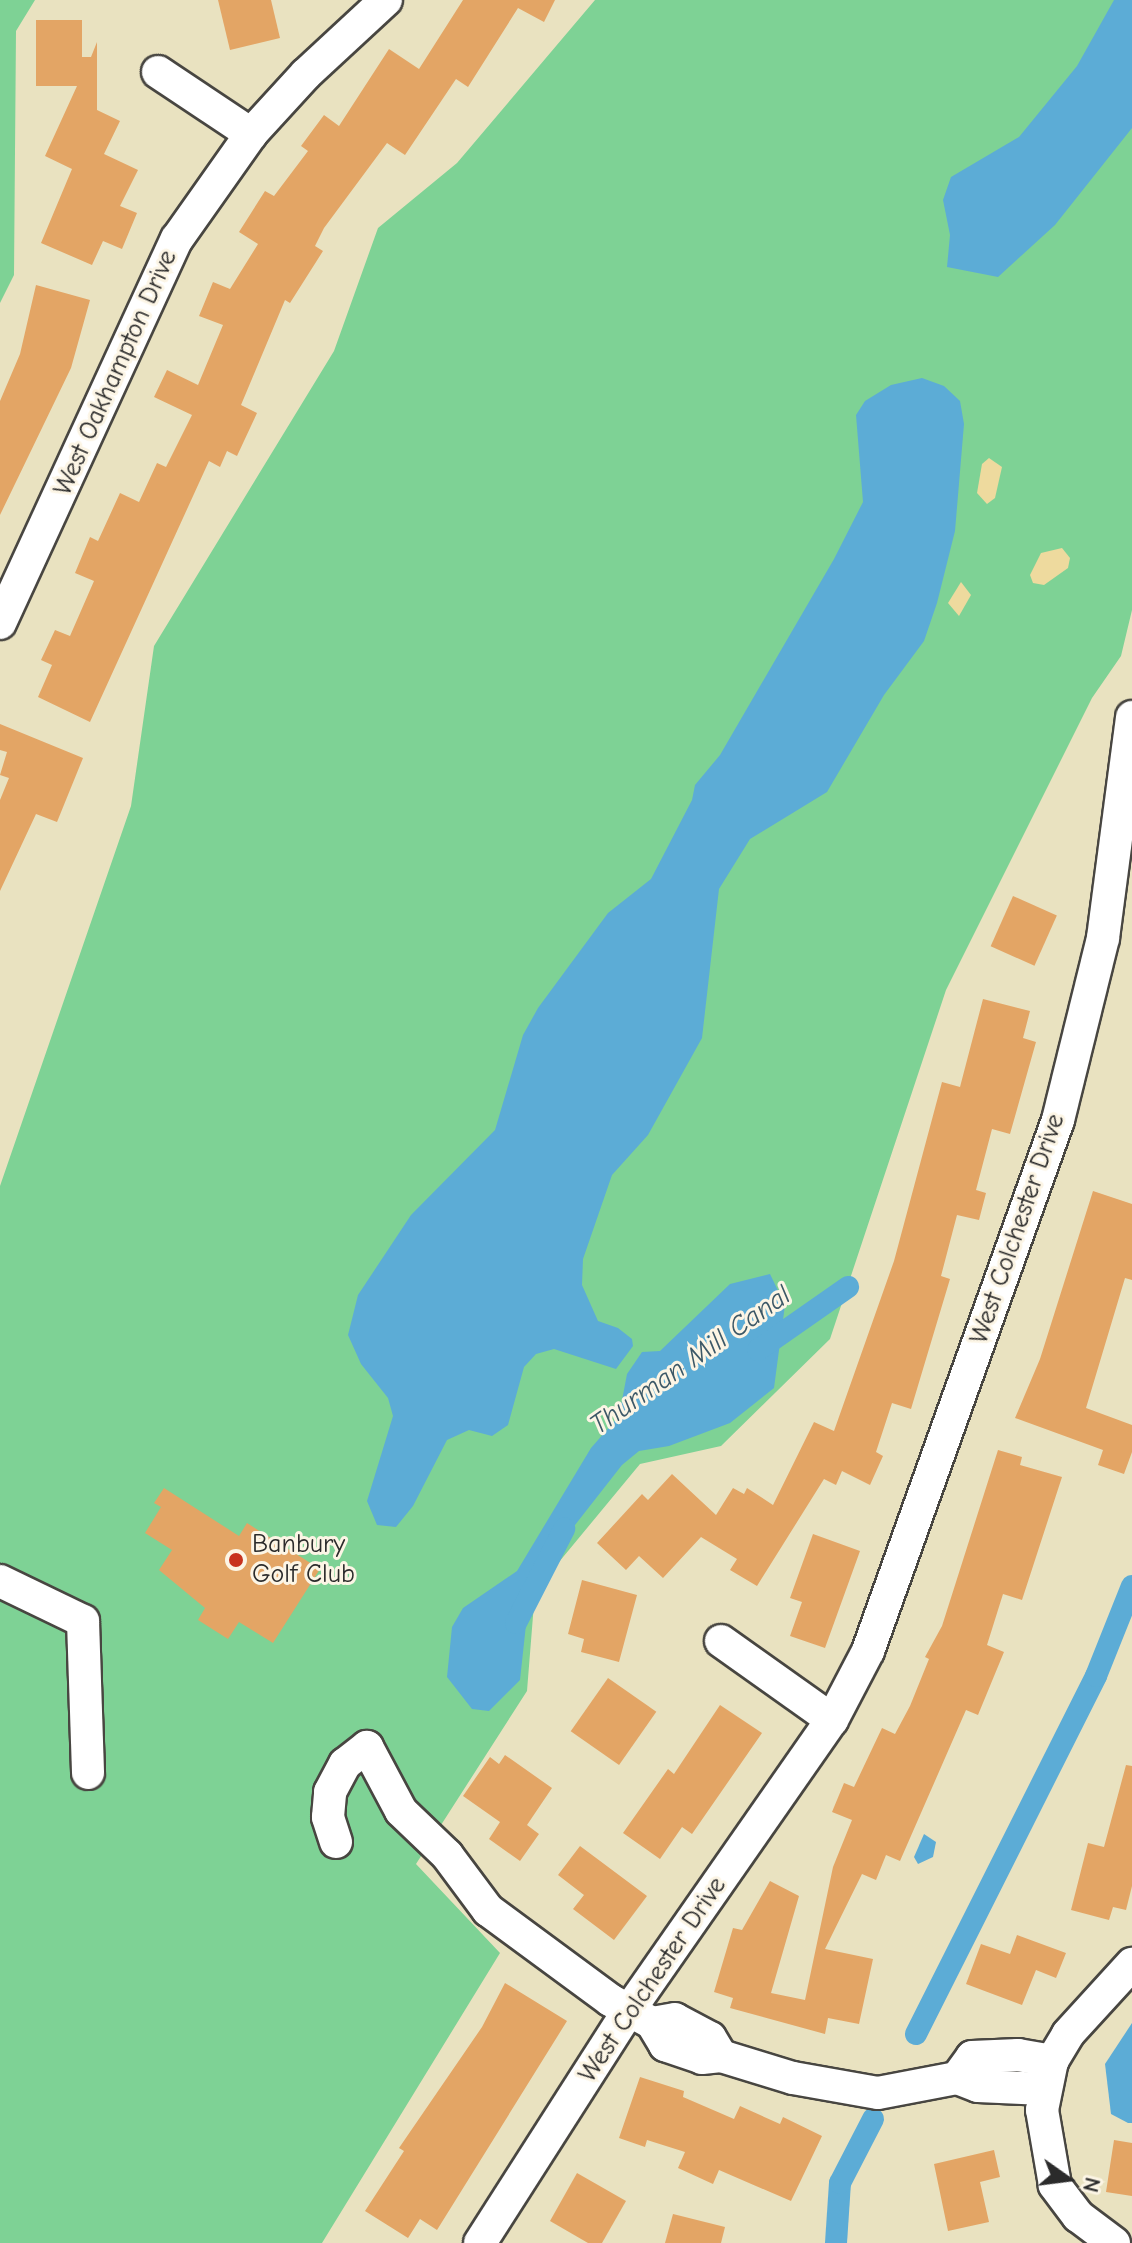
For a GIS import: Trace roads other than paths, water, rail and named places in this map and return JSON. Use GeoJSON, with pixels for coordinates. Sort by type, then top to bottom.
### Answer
{"type":"FeatureCollection","features":[{"type":"Feature","properties":{"kind":"street","name":"West Oakhampton Drive"},"geometry":{"type":"LineString","coordinates":[[0,623],[102,409],[141,307],[177,239],[251,134],[386,0]]}},
{"type":"Feature","properties":{"kind":"street"},"geometry":{"type":"LineString","coordinates":[[158,72],[251,134]]}},
{"type":"Feature","properties":{"kind":"street","name":"West Colchester Drive"},"geometry":{"type":"LineString","coordinates":[[480,2243],[640,2017],[832,1720],[868,1651],[1058,1120],[1103,938],[1121,771],[1132,717]]}},
{"type":"Feature","properties":{"kind":"street"},"geometry":{"type":"LineString","coordinates":[[13,1588],[83,1621],[88,1773]]}},
{"type":"Feature","properties":{"kind":"street"},"geometry":{"type":"LineString","coordinates":[[721,1641],[832,1720]]}},
{"type":"Feature","properties":{"kind":"street"},"geometry":{"type":"LineString","coordinates":[[336,1842],[328,1817],[330,1792],[345,1764],[367,1747],[401,1811],[447,1855],[488,1910],[640,2017],[675,2019],[710,2038],[721,2056],[793,2078],[878,2093],[957,2078],[978,2086],[1048,2075]]}},
{"type":"Feature","properties":{"kind":"street"},"geometry":{"type":"LineString","coordinates":[[1114,2243],[1078,2216],[1055,2185],[1044,2138],[1048,2075],[1068,2034],[1132,1964]]}},
{"type":"Feature","properties":{"kind":"water"},"geometry":{"type":"Polygon","coordinates":[[[1114,0],[1132,0],[1132,128],[1055,225],[998,277],[947,267],[950,235],[943,200],[951,177],[1019,137],[1077,66],[1114,0]]]}},
{"type":"Feature","properties":{"kind":"water"},"geometry":{"type":"Polygon","coordinates":[[[922,378],[944,386],[960,401],[964,424],[955,531],[937,603],[924,641],[884,695],[827,792],[750,839],[719,889],[702,1038],[648,1135],[612,1175],[583,1259],[582,1285],[598,1321],[618,1328],[632,1339],[633,1346],[616,1369],[554,1349],[536,1354],[524,1367],[508,1425],[492,1436],[469,1430],[447,1440],[413,1506],[396,1527],[377,1525],[367,1501],[393,1416],[388,1398],[361,1364],[348,1335],[358,1295],[411,1215],[495,1130],[523,1035],[538,1008],[608,913],[651,879],[692,800],[695,785],[720,755],[834,559],[863,502],[856,415],[865,401],[891,385],[922,378]]]}},
{"type":"Feature","properties":{"kind":"water"},"geometry":{"type":"Polygon","coordinates":[[[770,1274],[785,1305],[774,1388],[730,1423],[669,1446],[639,1451],[622,1465],[539,1571],[529,1597],[520,1680],[489,1711],[472,1709],[447,1677],[452,1627],[463,1608],[517,1571],[591,1448],[619,1416],[627,1374],[642,1352],[660,1351],[730,1284],[770,1274]]]}},
{"type":"Feature","properties":{"kind":"water"},"geometry":{"type":"Polygon","coordinates":[[[924,1834],[936,1842],[933,1857],[918,1864],[914,1857],[924,1834]]]}},
{"type":"Feature","properties":{"kind":"water"},"geometry":{"type":"Polygon","coordinates":[[[1132,2023],[1132,2123],[1128,2123],[1111,2114],[1105,2064],[1132,2023]]]}},
{"type":"Feature","properties":{"kind":"waterway","name":"Thurman Mill Canal"},"geometry":{"type":"LineString","coordinates":[[758,1350],[848,1287]]}},
{"type":"Feature","properties":{"kind":"waterway","name":"Thurman Mill Canal"},"geometry":{"type":"LineString","coordinates":[[516,1623],[564,1529]]}},
{"type":"Feature","properties":{"kind":"waterway"},"geometry":{"type":"LineString","coordinates":[[916,2034],[1096,1676],[1132,1586]]}},
{"type":"Feature","properties":{"kind":"waterway"},"geometry":{"type":"LineString","coordinates":[[836,2243],[840,2183],[873,2119]]}},
{"type":"Feature","properties":{"kind":"place","name":"Banbury Golf Club"},"geometry":{"type":"Point","coordinates":[236,1560]}}]}
